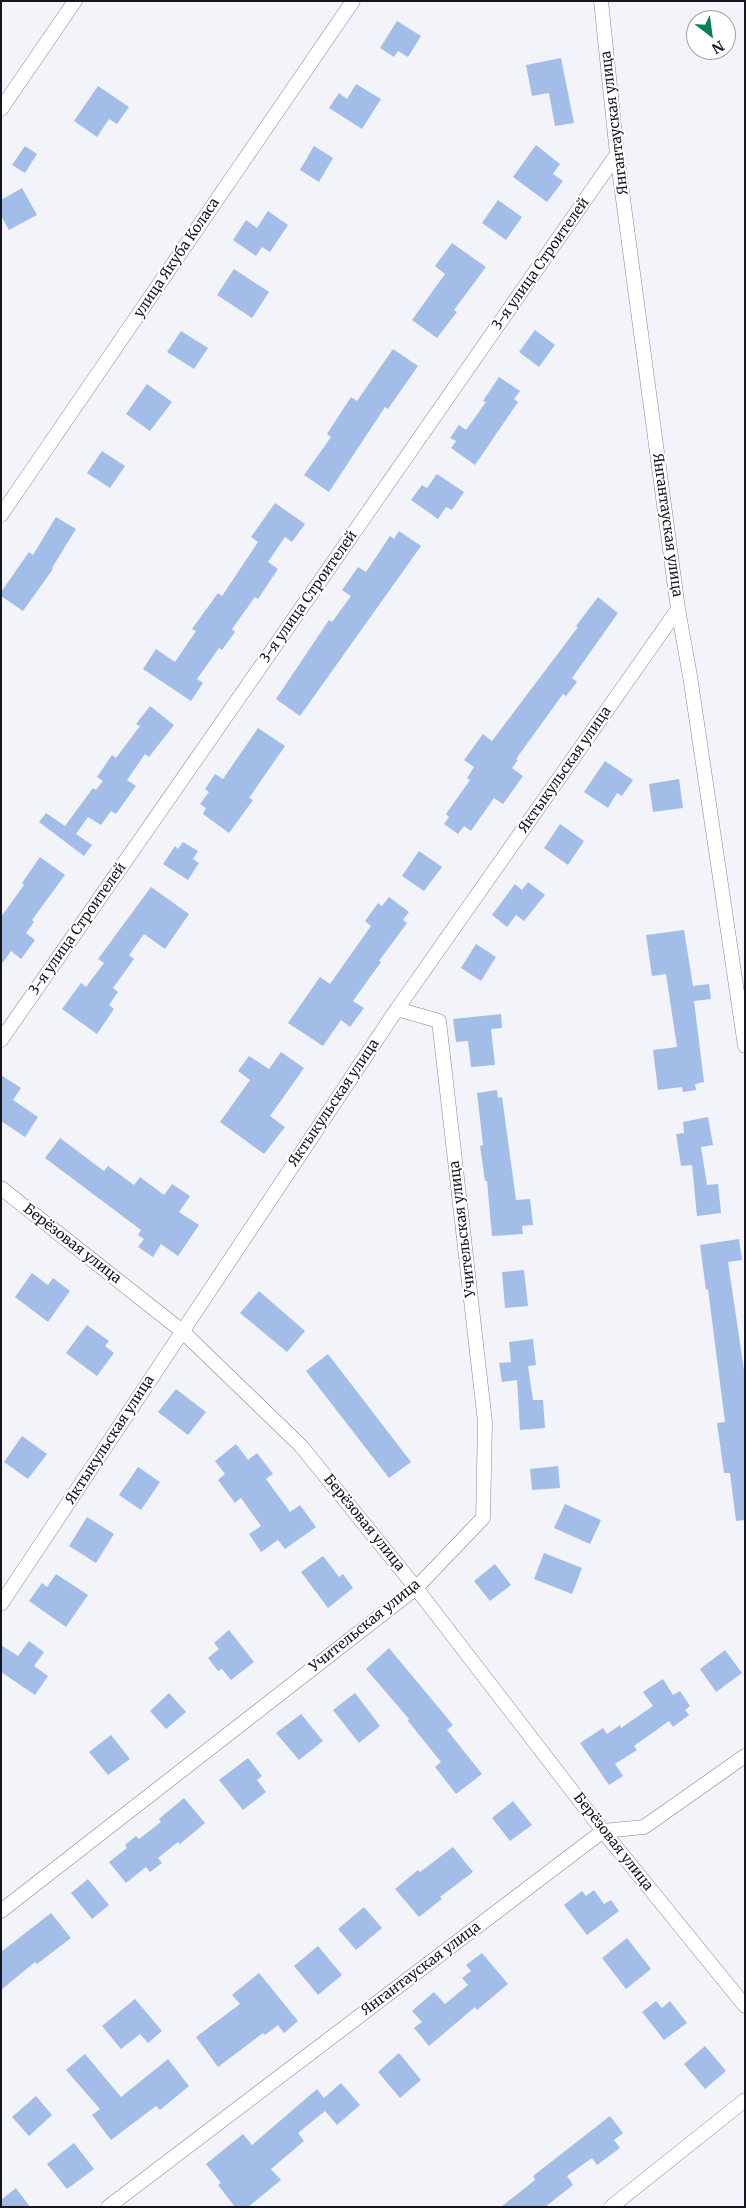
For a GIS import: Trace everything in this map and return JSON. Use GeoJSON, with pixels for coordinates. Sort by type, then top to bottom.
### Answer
{"type":"FeatureCollection","features":[{"type":"Feature","properties":{"kind":"street"},"geometry":{"type":"LineString","coordinates":[[1,109],[75,1]]}},
{"type":"Feature","properties":{"kind":"street","name":"улица Якуба Коласа"},"geometry":{"type":"LineString","coordinates":[[1,515],[353,1]]}},
{"type":"Feature","properties":{"kind":"street","name":"Янгантауская улица"},"geometry":{"type":"LineString","coordinates":[[601,1],[617,154],[678,609],[690,676],[745,1046]]}},
{"type":"Feature","properties":{"kind":"street","name":"3-я улица Строителей"},"geometry":{"type":"LineString","coordinates":[[1,1040],[617,154]]}},
{"type":"Feature","properties":{"kind":"street","name":"Яктыкульская улица"},"geometry":{"type":"LineString","coordinates":[[1,1604],[397,1009],[678,609]]}},
{"type":"Feature","properties":{"kind":"street","name":"Учительская улица"},"geometry":{"type":"LineString","coordinates":[[1,1911],[416,1588],[483,1518],[485,1422],[439,1021],[397,1009]]}},
{"type":"Feature","properties":{"kind":"street","name":"Берёзовая улица"},"geometry":{"type":"LineString","coordinates":[[1,1188],[182,1330],[301,1446],[416,1588],[603,1831],[745,2006]]}},
{"type":"Feature","properties":{"kind":"street"},"geometry":{"type":"LineString","coordinates":[[603,1831],[644,1827],[745,1756]]}},
{"type":"Feature","properties":{"kind":"street","name":"Янгантауская улица"},"geometry":{"type":"LineString","coordinates":[[108,2207],[603,1831]]}},
{"type":"Feature","properties":{"kind":"street"},"geometry":{"type":"LineString","coordinates":[[611,2207],[745,2100]]}},
{"type":"Feature","properties":{"kind":"building"},"geometry":{"type":"Polygon","coordinates":[[[397,21],[421,36],[408,57],[398,51],[394,57],[380,48],[397,21]]]}},
{"type":"Feature","properties":{"kind":"building"},"geometry":{"type":"Polygon","coordinates":[[[561,58],[574,123],[555,126],[549,93],[532,96],[526,65],[561,58]]]}},
{"type":"Feature","properties":{"kind":"building"},"geometry":{"type":"Polygon","coordinates":[[[356,84],[381,99],[362,129],[329,108],[339,93],[347,99],[356,84]]]}},
{"type":"Feature","properties":{"kind":"building"},"geometry":{"type":"Polygon","coordinates":[[[98,86],[129,107],[117,124],[109,119],[97,137],[74,121],[98,86]]]}},
{"type":"Feature","properties":{"kind":"building"},"geometry":{"type":"Polygon","coordinates":[[[536,145],[560,164],[553,174],[563,181],[547,202],[513,177],[536,145]]]}},
{"type":"Feature","properties":{"kind":"building"},"geometry":{"type":"Polygon","coordinates":[[[25,146],[37,154],[25,173],[12,165],[25,146]]]}},
{"type":"Feature","properties":{"kind":"building"},"geometry":{"type":"Polygon","coordinates":[[[314,146],[333,158],[319,182],[300,170],[314,146]]]}},
{"type":"Feature","properties":{"kind":"building"},"geometry":{"type":"Polygon","coordinates":[[[22,188],[37,215],[9,230],[1,216],[1,200],[22,188]]]}},
{"type":"Feature","properties":{"kind":"building"},"geometry":{"type":"Polygon","coordinates":[[[498,200],[522,217],[506,240],[482,223],[498,200]]]}},
{"type":"Feature","properties":{"kind":"building"},"geometry":{"type":"Polygon","coordinates":[[[268,211],[288,225],[270,252],[262,247],[256,256],[233,240],[246,220],[257,228],[268,211]]]}},
{"type":"Feature","properties":{"kind":"building"},"geometry":{"type":"Polygon","coordinates":[[[452,243],[486,267],[454,310],[457,312],[437,338],[412,320],[445,274],[435,266],[452,243]]]}},
{"type":"Feature","properties":{"kind":"building"},"geometry":{"type":"Polygon","coordinates":[[[234,269],[269,292],[252,318],[217,295],[234,269]]]}},
{"type":"Feature","properties":{"kind":"building"},"geometry":{"type":"Polygon","coordinates":[[[535,330],[555,345],[539,367],[519,352],[535,330]]]}},
{"type":"Feature","properties":{"kind":"building"},"geometry":{"type":"Polygon","coordinates":[[[181,331],[208,348],[194,369],[167,352],[181,331]]]}},
{"type":"Feature","properties":{"kind":"building"},"geometry":{"type":"Polygon","coordinates":[[[393,349],[418,366],[388,409],[385,407],[329,492],[304,475],[331,437],[327,434],[351,397],[357,401],[393,349]]]}},
{"type":"Feature","properties":{"kind":"building"},"geometry":{"type":"Polygon","coordinates":[[[499,377],[520,391],[514,399],[518,402],[475,465],[451,448],[456,441],[450,438],[459,425],[466,430],[486,402],[483,401],[499,377]]]}},
{"type":"Feature","properties":{"kind":"building"},"geometry":{"type":"Polygon","coordinates":[[[147,384],[172,402],[150,431],[126,414],[147,384]]]}},
{"type":"Feature","properties":{"kind":"building"},"geometry":{"type":"Polygon","coordinates":[[[102,451],[125,466],[110,488],[87,473],[102,451]]]}},
{"type":"Feature","properties":{"kind":"building"},"geometry":{"type":"Polygon","coordinates":[[[437,474],[464,492],[452,510],[446,507],[438,519],[411,500],[422,485],[427,488],[437,474]]]}},
{"type":"Feature","properties":{"kind":"building"},"geometry":{"type":"Polygon","coordinates":[[[275,503],[305,524],[292,542],[285,537],[268,562],[278,569],[258,599],[255,597],[232,629],[235,632],[222,650],[219,648],[197,679],[203,683],[191,701],[143,669],[156,649],[175,662],[196,631],[192,629],[218,593],[222,596],[258,542],[251,537],[275,503]]]}},
{"type":"Feature","properties":{"kind":"building"},"geometry":{"type":"Polygon","coordinates":[[[56,517],[76,529],[53,569],[23,611],[1,596],[1,592],[29,552],[33,555],[56,517]]]}},
{"type":"Feature","properties":{"kind":"building"},"geometry":{"type":"Polygon","coordinates":[[[399,531],[421,546],[300,716],[276,699],[329,620],[332,622],[351,596],[342,590],[358,567],[366,572],[390,536],[394,539],[399,531]]]}},
{"type":"Feature","properties":{"kind":"building"},"geometry":{"type":"Polygon","coordinates":[[[598,597],[618,613],[572,678],[577,682],[566,696],[563,694],[516,759],[518,760],[512,768],[523,776],[503,804],[494,798],[471,831],[464,826],[458,834],[444,824],[449,817],[446,814],[470,780],[467,778],[474,767],[464,760],[483,734],[492,741],[578,627],[576,626],[598,597]]]}},
{"type":"Feature","properties":{"kind":"building"},"geometry":{"type":"Polygon","coordinates":[[[150,706],[174,725],[149,757],[145,754],[127,780],[136,786],[116,814],[111,811],[101,825],[88,817],[76,834],[92,845],[84,856],[39,822],[46,813],[65,826],[93,788],[96,790],[103,781],[97,777],[112,755],[116,758],[140,726],[136,724],[150,706]]]}},
{"type":"Feature","properties":{"kind":"building"},"geometry":{"type":"Polygon","coordinates":[[[258,728],[285,746],[249,798],[253,800],[229,833],[203,814],[206,808],[200,804],[209,792],[205,789],[215,774],[223,779],[258,728]]]}},
{"type":"Feature","properties":{"kind":"building"},"geometry":{"type":"Polygon","coordinates":[[[605,761],[633,780],[622,796],[617,793],[608,808],[584,792],[605,761]]]}},
{"type":"Feature","properties":{"kind":"building"},"geometry":{"type":"Polygon","coordinates":[[[679,779],[683,808],[653,812],[649,784],[679,779]]]}},
{"type":"Feature","properties":{"kind":"building"},"geometry":{"type":"Polygon","coordinates":[[[560,824],[584,841],[568,865],[544,848],[560,824]]]}},
{"type":"Feature","properties":{"kind":"building"},"geometry":{"type":"Polygon","coordinates":[[[183,842],[198,851],[193,859],[199,863],[188,880],[163,864],[175,846],[178,849],[183,842]]]}},
{"type":"Feature","properties":{"kind":"building"},"geometry":{"type":"Polygon","coordinates":[[[419,851],[442,867],[424,891],[402,876],[419,851]]]}},
{"type":"Feature","properties":{"kind":"building"},"geometry":{"type":"Polygon","coordinates":[[[40,857],[65,875],[32,920],[34,922],[26,933],[35,940],[21,959],[11,951],[1,965],[1,917],[24,885],[22,883],[40,857]]]}},
{"type":"Feature","properties":{"kind":"building"},"geometry":{"type":"Polygon","coordinates":[[[528,882],[545,895],[524,921],[516,915],[507,927],[492,915],[515,884],[522,890],[528,882]]]}},
{"type":"Feature","properties":{"kind":"building"},"geometry":{"type":"Polygon","coordinates":[[[151,887],[189,914],[165,949],[144,934],[129,955],[134,959],[113,988],[118,992],[109,1005],[114,1009],[97,1034],[62,1009],[81,983],[86,987],[104,963],[98,959],[151,887]]]}},
{"type":"Feature","properties":{"kind":"building"},"geometry":{"type":"Polygon","coordinates":[[[389,897],[409,912],[403,920],[407,923],[353,1001],[364,1008],[350,1027],[341,1020],[323,1046],[288,1023],[320,977],[330,984],[371,926],[365,921],[378,903],[382,906],[389,897]]]}},
{"type":"Feature","properties":{"kind":"building"},"geometry":{"type":"Polygon","coordinates":[[[684,930],[693,986],[709,984],[711,999],[694,1001],[704,1082],[695,1084],[696,1090],[683,1092],[682,1087],[658,1090],[653,1050],[677,1047],[666,974],[652,976],[646,935],[684,930]]]}},
{"type":"Feature","properties":{"kind":"building"},"geometry":{"type":"Polygon","coordinates":[[[476,944],[496,957],[481,981],[461,968],[476,944]]]}},
{"type":"Feature","properties":{"kind":"building"},"geometry":{"type":"Polygon","coordinates":[[[501,1014],[502,1028],[491,1029],[495,1065],[471,1067],[468,1041],[456,1042],[453,1019],[501,1014]]]}},
{"type":"Feature","properties":{"kind":"building"},"geometry":{"type":"Polygon","coordinates":[[[281,1052],[304,1068],[270,1116],[285,1127],[264,1154],[220,1122],[250,1080],[238,1071],[249,1056],[269,1069],[281,1052]]]}},
{"type":"Feature","properties":{"kind":"building"},"geometry":{"type":"Polygon","coordinates":[[[1,1075],[21,1088],[13,1100],[38,1117],[25,1137],[1,1121],[1,1075]]]}},
{"type":"Feature","properties":{"kind":"building"},"geometry":{"type":"Polygon","coordinates":[[[497,1090],[498,1098],[502,1097],[516,1200],[530,1199],[533,1225],[522,1226],[523,1234],[492,1236],[487,1181],[485,1181],[480,1146],[483,1145],[477,1093],[497,1090]]]}},
{"type":"Feature","properties":{"kind":"building"},"geometry":{"type":"Polygon","coordinates":[[[708,1117],[713,1145],[701,1147],[707,1185],[718,1184],[721,1213],[697,1216],[692,1165],[681,1166],[676,1134],[684,1133],[683,1122],[708,1117]]]}},
{"type":"Feature","properties":{"kind":"building"},"geometry":{"type":"Polygon","coordinates":[[[60,1138],[104,1171],[108,1166],[134,1185],[140,1177],[164,1195],[172,1184],[190,1196],[179,1212],[199,1225],[178,1256],[161,1244],[153,1257],[138,1247],[144,1239],[138,1235],[141,1230],[45,1158],[60,1138]]]}},
{"type":"Feature","properties":{"kind":"building"},"geometry":{"type":"Polygon","coordinates":[[[739,1239],[742,1260],[728,1262],[745,1377],[745,1520],[736,1521],[730,1473],[724,1473],[717,1423],[725,1422],[708,1289],[706,1290],[700,1245],[739,1239]]]}},
{"type":"Feature","properties":{"kind":"building"},"geometry":{"type":"Polygon","coordinates":[[[524,1270],[528,1306],[505,1308],[502,1272],[524,1270]]]}},
{"type":"Feature","properties":{"kind":"building"},"geometry":{"type":"Polygon","coordinates":[[[32,1273],[48,1285],[53,1278],[70,1291],[48,1322],[15,1297],[32,1273]]]}},
{"type":"Feature","properties":{"kind":"building"},"geometry":{"type":"Polygon","coordinates":[[[259,1291],[305,1331],[287,1352],[240,1313],[259,1291]]]}},
{"type":"Feature","properties":{"kind":"building"},"geometry":{"type":"Polygon","coordinates":[[[87,1325],[109,1341],[105,1346],[114,1353],[97,1376],[66,1353],[87,1325]]]}},
{"type":"Feature","properties":{"kind":"building"},"geometry":{"type":"Polygon","coordinates":[[[533,1339],[536,1365],[528,1366],[533,1400],[543,1400],[545,1428],[520,1430],[517,1380],[502,1382],[499,1363],[511,1362],[509,1342],[533,1339]]]}},
{"type":"Feature","properties":{"kind":"building"},"geometry":{"type":"Polygon","coordinates":[[[328,1354],[411,1462],[389,1478],[306,1371],[328,1354]]]}},
{"type":"Feature","properties":{"kind":"building"},"geometry":{"type":"Polygon","coordinates":[[[176,1389],[206,1412],[188,1435],[158,1412],[176,1389]]]}},
{"type":"Feature","properties":{"kind":"building"},"geometry":{"type":"Polygon","coordinates":[[[22,1436],[47,1454],[28,1479],[4,1462],[22,1436]]]}},
{"type":"Feature","properties":{"kind":"building"},"geometry":{"type":"Polygon","coordinates":[[[236,1444],[248,1460],[257,1453],[273,1474],[266,1479],[290,1512],[300,1505],[316,1527],[285,1549],[278,1540],[261,1552],[249,1534],[261,1526],[241,1498],[235,1503],[218,1480],[225,1474],[215,1461],[236,1444]]]}},
{"type":"Feature","properties":{"kind":"building"},"geometry":{"type":"Polygon","coordinates":[[[558,1466],[560,1488],[532,1490],[530,1469],[558,1466]]]}},
{"type":"Feature","properties":{"kind":"building"},"geometry":{"type":"Polygon","coordinates":[[[138,1467],[160,1482],[141,1510],[119,1495],[138,1467]]]}},
{"type":"Feature","properties":{"kind":"building"},"geometry":{"type":"Polygon","coordinates":[[[565,1504],[601,1520],[590,1544],[554,1528],[565,1504]]]}},
{"type":"Feature","properties":{"kind":"building"},"geometry":{"type":"Polygon","coordinates":[[[87,1517],[114,1534],[96,1563],[69,1546],[87,1517]]]}},
{"type":"Feature","properties":{"kind":"building"},"geometry":{"type":"Polygon","coordinates":[[[544,1553],[582,1568],[572,1594],[534,1579],[544,1553]]]}},
{"type":"Feature","properties":{"kind":"building"},"geometry":{"type":"Polygon","coordinates":[[[323,1556],[339,1577],[343,1574],[353,1588],[328,1608],[301,1572],[323,1556]]]}},
{"type":"Feature","properties":{"kind":"building"},"geometry":{"type":"Polygon","coordinates":[[[495,1564],[511,1585],[490,1601],[474,1581],[495,1564]]]}},
{"type":"Feature","properties":{"kind":"building"},"geometry":{"type":"Polygon","coordinates":[[[56,1574],[88,1595],[66,1627],[29,1601],[42,1583],[47,1587],[56,1574]]]}},
{"type":"Feature","properties":{"kind":"building"},"geometry":{"type":"Polygon","coordinates":[[[229,1630],[254,1662],[231,1680],[222,1669],[218,1671],[208,1658],[219,1649],[214,1643],[229,1630]]]}},
{"type":"Feature","properties":{"kind":"building"},"geometry":{"type":"Polygon","coordinates":[[[29,1641],[44,1652],[34,1666],[48,1676],[35,1695],[1,1672],[1,1645],[18,1656],[29,1641]]]}},
{"type":"Feature","properties":{"kind":"building"},"geometry":{"type":"Polygon","coordinates":[[[389,1648],[453,1725],[447,1730],[482,1774],[456,1794],[435,1767],[441,1762],[408,1721],[409,1719],[366,1669],[389,1648]]]}},
{"type":"Feature","properties":{"kind":"building"},"geometry":{"type":"Polygon","coordinates":[[[725,1650],[742,1673],[716,1692],[700,1669],[725,1650]]]}},
{"type":"Feature","properties":{"kind":"building"},"geometry":{"type":"Polygon","coordinates":[[[663,1679],[673,1695],[680,1691],[690,1706],[685,1710],[689,1715],[673,1727],[669,1721],[634,1746],[637,1750],[615,1764],[623,1776],[609,1785],[580,1743],[603,1728],[607,1734],[620,1725],[621,1728],[653,1706],[643,1692],[663,1679]]]}},
{"type":"Feature","properties":{"kind":"building"},"geometry":{"type":"Polygon","coordinates":[[[169,1693],[186,1712],[166,1729],[150,1711],[169,1693]]]}},
{"type":"Feature","properties":{"kind":"building"},"geometry":{"type":"Polygon","coordinates":[[[355,1693],[380,1726],[359,1743],[333,1710],[355,1693]]]}},
{"type":"Feature","properties":{"kind":"building"},"geometry":{"type":"Polygon","coordinates":[[[301,1714],[323,1741],[299,1760],[276,1733],[301,1714]]]}},
{"type":"Feature","properties":{"kind":"building"},"geometry":{"type":"Polygon","coordinates":[[[111,1735],[130,1759],[108,1775],[89,1752],[111,1735]]]}},
{"type":"Feature","properties":{"kind":"building"},"geometry":{"type":"Polygon","coordinates":[[[248,1758],[262,1776],[257,1780],[266,1792],[243,1810],[219,1780],[248,1758]]]}},
{"type":"Feature","properties":{"kind":"building"},"geometry":{"type":"Polygon","coordinates":[[[184,1798],[205,1823],[180,1844],[178,1842],[158,1858],[162,1863],[150,1872],[146,1867],[126,1883],[109,1862],[127,1848],[125,1845],[136,1836],[139,1839],[161,1822],[159,1819],[184,1798]]]}},
{"type":"Feature","properties":{"kind":"building"},"geometry":{"type":"Polygon","coordinates":[[[513,1801],[532,1825],[510,1841],[492,1818],[513,1801]]]}},
{"type":"Feature","properties":{"kind":"building"},"geometry":{"type":"Polygon","coordinates":[[[453,1847],[473,1872],[440,1897],[442,1899],[419,1917],[395,1889],[418,1870],[420,1872],[453,1847]]]}},
{"type":"Feature","properties":{"kind":"building"},"geometry":{"type":"Polygon","coordinates":[[[88,1879],[109,1905],[92,1919],[71,1893],[88,1879]]]}},
{"type":"Feature","properties":{"kind":"building"},"geometry":{"type":"Polygon","coordinates":[[[594,1890],[604,1904],[611,1900],[619,1911],[587,1935],[564,1905],[582,1891],[586,1896],[594,1890]]]}},
{"type":"Feature","properties":{"kind":"building"},"geometry":{"type":"Polygon","coordinates":[[[364,1907],[382,1928],[356,1950],[338,1929],[364,1907]]]}},
{"type":"Feature","properties":{"kind":"building"},"geometry":{"type":"Polygon","coordinates":[[[51,1913],[71,1938],[37,1964],[35,1962],[1,1990],[1,1952],[51,1913]]]}},
{"type":"Feature","properties":{"kind":"building"},"geometry":{"type":"Polygon","coordinates":[[[627,1938],[651,1969],[626,1989],[602,1958],[627,1938]]]}},
{"type":"Feature","properties":{"kind":"building"},"geometry":{"type":"Polygon","coordinates":[[[318,1946],[342,1975],[318,1995],[294,1966],[318,1946]]]}},
{"type":"Feature","properties":{"kind":"building"},"geometry":{"type":"Polygon","coordinates":[[[482,1953],[508,1984],[477,2010],[475,2007],[429,2046],[414,2028],[422,2022],[412,2011],[434,1992],[445,2004],[468,1985],[462,1978],[471,1971],[466,1965],[482,1953]]]}},
{"type":"Feature","properties":{"kind":"building"},"geometry":{"type":"Polygon","coordinates":[[[259,1973],[298,2021],[284,2033],[278,2025],[265,2035],[263,2033],[218,2067],[196,2037],[240,2004],[232,1995],[259,1973]]]}},
{"type":"Feature","properties":{"kind":"building"},"geometry":{"type":"Polygon","coordinates":[[[135,1999],[162,2031],[148,2043],[140,2034],[121,2049],[102,2026],[135,1999]]]}},
{"type":"Feature","properties":{"kind":"building"},"geometry":{"type":"Polygon","coordinates":[[[656,2001],[662,2008],[670,2001],[687,2023],[664,2040],[642,2012],[656,2001]]]}},
{"type":"Feature","properties":{"kind":"building"},"geometry":{"type":"Polygon","coordinates":[[[705,2046],[726,2071],[705,2089],[684,2064],[705,2046]]]}},
{"type":"Feature","properties":{"kind":"building"},"geometry":{"type":"Polygon","coordinates":[[[399,2053],[421,2080],[400,2098],[378,2072],[399,2053]]]}},
{"type":"Feature","properties":{"kind":"building"},"geometry":{"type":"Polygon","coordinates":[[[85,2054],[121,2097],[168,2059],[189,2086],[160,2110],[156,2106],[111,2140],[92,2115],[100,2109],[66,2070],[85,2054]]]}},
{"type":"Feature","properties":{"kind":"building"},"geometry":{"type":"Polygon","coordinates":[[[341,2083],[360,2105],[337,2125],[325,2111],[298,2133],[304,2141],[271,2169],[281,2180],[248,2207],[235,2207],[218,2185],[221,2183],[206,2164],[243,2134],[252,2145],[317,2089],[324,2098],[341,2083]]]}},
{"type":"Feature","properties":{"kind":"building"},"geometry":{"type":"Polygon","coordinates":[[[36,2096],[52,2115],[29,2136],[12,2117],[36,2096]]]}},
{"type":"Feature","properties":{"kind":"building"},"geometry":{"type":"Polygon","coordinates":[[[610,2116],[623,2133],[614,2140],[620,2148],[597,2165],[592,2158],[567,2176],[573,2185],[545,2207],[501,2207],[535,2180],[533,2176],[610,2116]]]}},
{"type":"Feature","properties":{"kind":"building"},"geometry":{"type":"Polygon","coordinates":[[[74,2143],[94,2169],[67,2189],[47,2164],[74,2143]]]}},
{"type":"Feature","properties":{"kind":"building"},"geometry":{"type":"Polygon","coordinates":[[[16,2188],[30,2207],[1,2207],[1,2200],[16,2188]]]}}]}
